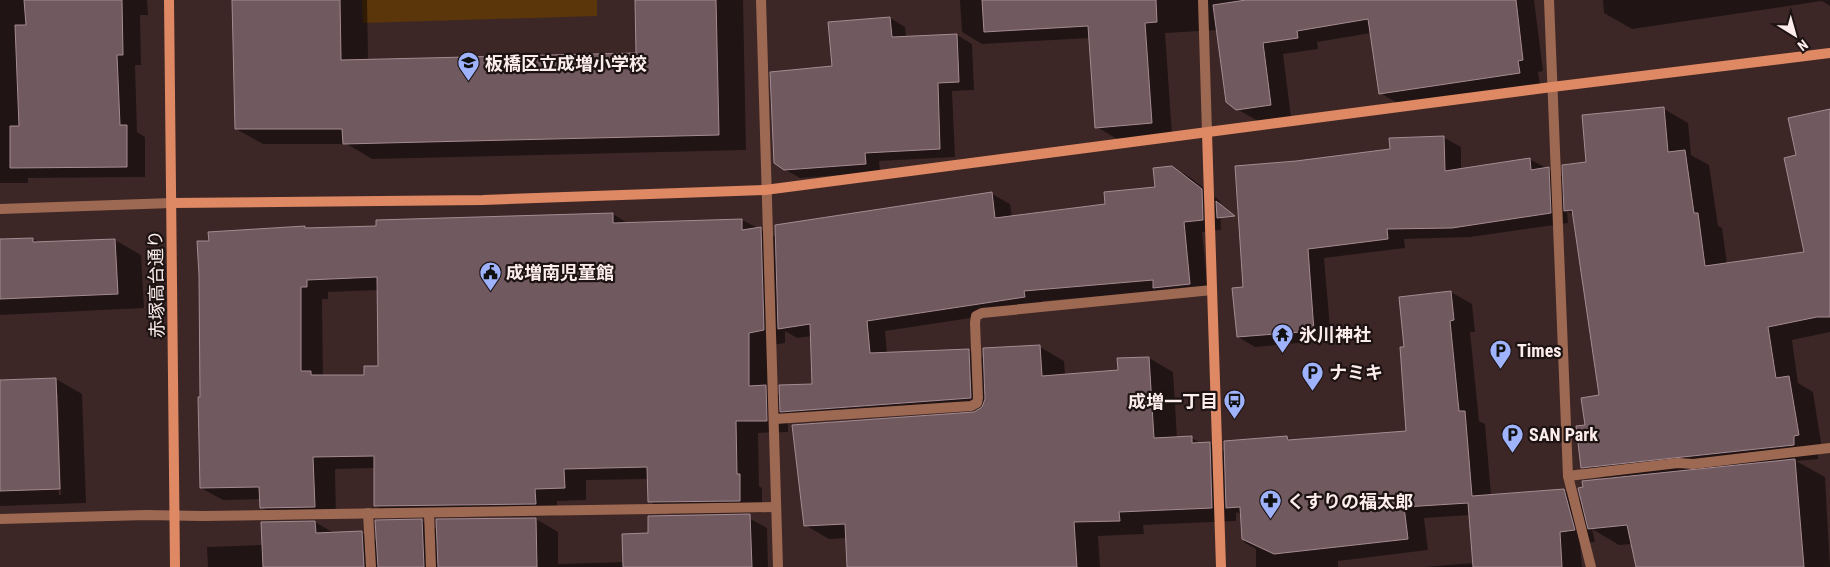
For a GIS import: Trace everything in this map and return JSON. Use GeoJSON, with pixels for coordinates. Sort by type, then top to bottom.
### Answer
{"type":"FeatureCollection","features":[{"type":"Feature","properties":{"kind":"street","name":"赤塚高台通り"},"geometry":{"type":"LineString","coordinates":[[169,0],[174,567]]}},
{"type":"Feature","properties":{"kind":"street"},"geometry":{"type":"LineString","coordinates":[[761,0],[765,190],[775,419],[775,507],[778,567]]}},
{"type":"Feature","properties":{"kind":"street"},"geometry":{"type":"LineString","coordinates":[[1203,0],[1221,567]]}},
{"type":"Feature","properties":{"kind":"street"},"geometry":{"type":"LineString","coordinates":[[1549,0],[1568,476],[1591,567]]}},
{"type":"Feature","properties":{"kind":"street"},"geometry":{"type":"LineString","coordinates":[[0,209],[172,203],[483,200],[765,190],[1552,87],[1830,53]]}},
{"type":"Feature","properties":{"kind":"street"},"geometry":{"type":"LineString","coordinates":[[775,419],[972,406],[977,403],[978,398],[975,323],[976,316],[982,313],[1212,290]]}},
{"type":"Feature","properties":{"kind":"street"},"geometry":{"type":"LineString","coordinates":[[1568,476],[1830,448]]}},
{"type":"Feature","properties":{"kind":"street"},"geometry":{"type":"LineString","coordinates":[[0,519],[775,507]]}},
{"type":"Feature","properties":{"kind":"street"},"geometry":{"type":"LineString","coordinates":[[430,512],[432,567]]}},
{"type":"Feature","properties":{"kind":"street"},"geometry":{"type":"LineString","coordinates":[[368,514],[371,567]]}},
{"type":"Feature","properties":{"kind":"shaded area"},"geometry":{"type":"Polygon","coordinates":[[[362,0],[597,0],[597,16],[363,23],[362,0]]]}},
{"type":"Feature","properties":{"kind":"building"},"geometry":{"type":"Polygon","coordinates":[[[24,0],[122,0],[123,55],[117,55],[120,125],[127,125],[127,167],[10,168],[10,126],[19,126],[15,25],[26,25],[24,0]]]}},
{"type":"Feature","properties":{"kind":"building"},"geometry":{"type":"Polygon","coordinates":[[[232,0],[340,0],[341,60],[636,53],[635,0],[716,0],[719,135],[343,144],[342,129],[235,129],[232,0]]]}},
{"type":"Feature","properties":{"kind":"building"},"geometry":{"type":"Polygon","coordinates":[[[982,0],[1156,0],[1157,22],[1145,23],[1152,123],[1095,128],[1088,26],[984,32],[982,0]]]}},
{"type":"Feature","properties":{"kind":"building"},"geometry":{"type":"Polygon","coordinates":[[[1246,0],[1516,0],[1523,60],[1518,61],[1520,73],[1379,94],[1368,19],[1297,31],[1298,38],[1263,43],[1271,105],[1236,110],[1226,102],[1213,5],[1246,0]]]}},
{"type":"Feature","properties":{"kind":"building"},"geometry":{"type":"Polygon","coordinates":[[[890,17],[892,37],[957,34],[959,82],[938,83],[940,149],[865,153],[866,164],[784,170],[774,163],[770,72],[832,66],[828,22],[890,17]]]}},
{"type":"Feature","properties":{"kind":"building"},"geometry":{"type":"Polygon","coordinates":[[[1664,107],[1668,152],[1685,150],[1694,213],[1698,213],[1705,266],[1804,252],[1784,158],[1796,155],[1788,118],[1830,109],[1830,317],[1817,317],[1768,327],[1776,378],[1789,376],[1799,435],[1794,436],[1794,445],[1581,468],[1576,426],[1585,425],[1581,398],[1599,395],[1572,210],[1564,211],[1562,165],[1586,162],[1582,115],[1664,107]]]}},
{"type":"Feature","properties":{"kind":"building"},"geometry":{"type":"Polygon","coordinates":[[[1444,136],[1445,171],[1530,158],[1531,170],[1549,167],[1551,213],[1452,228],[1387,229],[1388,239],[1308,249],[1314,331],[1237,337],[1232,288],[1243,287],[1235,166],[1296,161],[1390,149],[1389,138],[1444,136]]]}},
{"type":"Feature","properties":{"kind":"building"},"geometry":{"type":"Polygon","coordinates":[[[1172,166],[1202,189],[1203,220],[1184,222],[1190,284],[1153,288],[1153,280],[1024,291],[1025,297],[867,321],[870,353],[969,349],[971,398],[780,412],[779,385],[812,384],[810,324],[778,329],[775,225],[992,192],[995,218],[1105,204],[1104,192],[1155,187],[1153,168],[1172,166]]]}},
{"type":"Feature","properties":{"kind":"building"},"geometry":{"type":"Polygon","coordinates":[[[1216,201],[1235,216],[1217,218],[1216,201]]]}},
{"type":"Feature","properties":{"kind":"building"},"geometry":{"type":"Polygon","coordinates":[[[613,213],[613,223],[742,219],[742,230],[761,227],[764,330],[749,333],[749,386],[766,385],[767,421],[736,421],[737,474],[740,474],[740,501],[648,502],[647,467],[564,469],[565,488],[535,489],[536,504],[374,506],[374,456],[313,457],[315,507],[260,508],[259,487],[200,488],[198,397],[200,397],[199,275],[197,241],[209,241],[208,232],[305,226],[305,228],[376,226],[376,220],[613,213]],[[377,277],[307,280],[307,287],[301,287],[301,371],[311,371],[311,375],[364,375],[364,366],[378,366],[377,277]]]}},
{"type":"Feature","properties":{"kind":"building"},"geometry":{"type":"Polygon","coordinates":[[[33,238],[33,242],[115,239],[118,294],[0,299],[0,239],[33,238]]]}},
{"type":"Feature","properties":{"kind":"building"},"geometry":{"type":"Polygon","coordinates":[[[1451,291],[1454,320],[1450,321],[1459,411],[1465,411],[1472,496],[1564,489],[1575,530],[1560,532],[1562,567],[1473,567],[1468,503],[1404,507],[1408,539],[1274,554],[1242,539],[1240,507],[1226,508],[1224,441],[1287,436],[1288,440],[1406,431],[1400,347],[1404,347],[1399,297],[1451,291]]]}},
{"type":"Feature","properties":{"kind":"building"},"geometry":{"type":"Polygon","coordinates":[[[1040,345],[1042,376],[1118,370],[1117,358],[1149,357],[1154,438],[1192,436],[1192,443],[1210,442],[1212,508],[1119,512],[1120,521],[1074,522],[1077,567],[847,567],[845,524],[804,526],[792,425],[974,412],[982,407],[985,399],[983,348],[1040,345]]]}},
{"type":"Feature","properties":{"kind":"building"},"geometry":{"type":"Polygon","coordinates":[[[56,378],[60,489],[0,491],[0,380],[56,378]]]}},
{"type":"Feature","properties":{"kind":"building"},"geometry":{"type":"Polygon","coordinates":[[[1795,459],[1804,567],[1636,567],[1627,525],[1588,529],[1578,488],[1583,487],[1582,481],[1795,459]]]}},
{"type":"Feature","properties":{"kind":"building"},"geometry":{"type":"Polygon","coordinates":[[[750,514],[752,567],[623,567],[622,534],[648,533],[648,516],[750,514]]]}},
{"type":"Feature","properties":{"kind":"building"},"geometry":{"type":"Polygon","coordinates":[[[536,518],[537,567],[438,567],[436,519],[536,518]]]}},
{"type":"Feature","properties":{"kind":"building"},"geometry":{"type":"Polygon","coordinates":[[[422,519],[424,567],[378,567],[375,520],[422,519]]]}},
{"type":"Feature","properties":{"kind":"building"},"geometry":{"type":"Polygon","coordinates":[[[315,521],[316,533],[362,531],[364,567],[263,567],[261,522],[315,521]]]}},
{"type":"Feature","properties":{"kind":"place","name":"板橋区立成増小学校"},"geometry":{"type":"Point","coordinates":[469,82]}},
{"type":"Feature","properties":{"kind":"place","name":"成増南児童館"},"geometry":{"type":"Point","coordinates":[490,291]}},
{"type":"Feature","properties":{"kind":"place","name":"氷川神社"},"geometry":{"type":"Point","coordinates":[1283,353]}},
{"type":"Feature","properties":{"kind":"place","name":"Times"},"geometry":{"type":"Point","coordinates":[1501,369]}},
{"type":"Feature","properties":{"kind":"place","name":"ナミキ"},"geometry":{"type":"Point","coordinates":[1313,391]}},
{"type":"Feature","properties":{"kind":"place","name":"成増一丁目"},"geometry":{"type":"Point","coordinates":[1234,420]}},
{"type":"Feature","properties":{"kind":"place","name":"SAN Park"},"geometry":{"type":"Point","coordinates":[1513,453]}},
{"type":"Feature","properties":{"kind":"place","name":"くすりの福太郎"},"geometry":{"type":"Point","coordinates":[1271,520]}}]}
